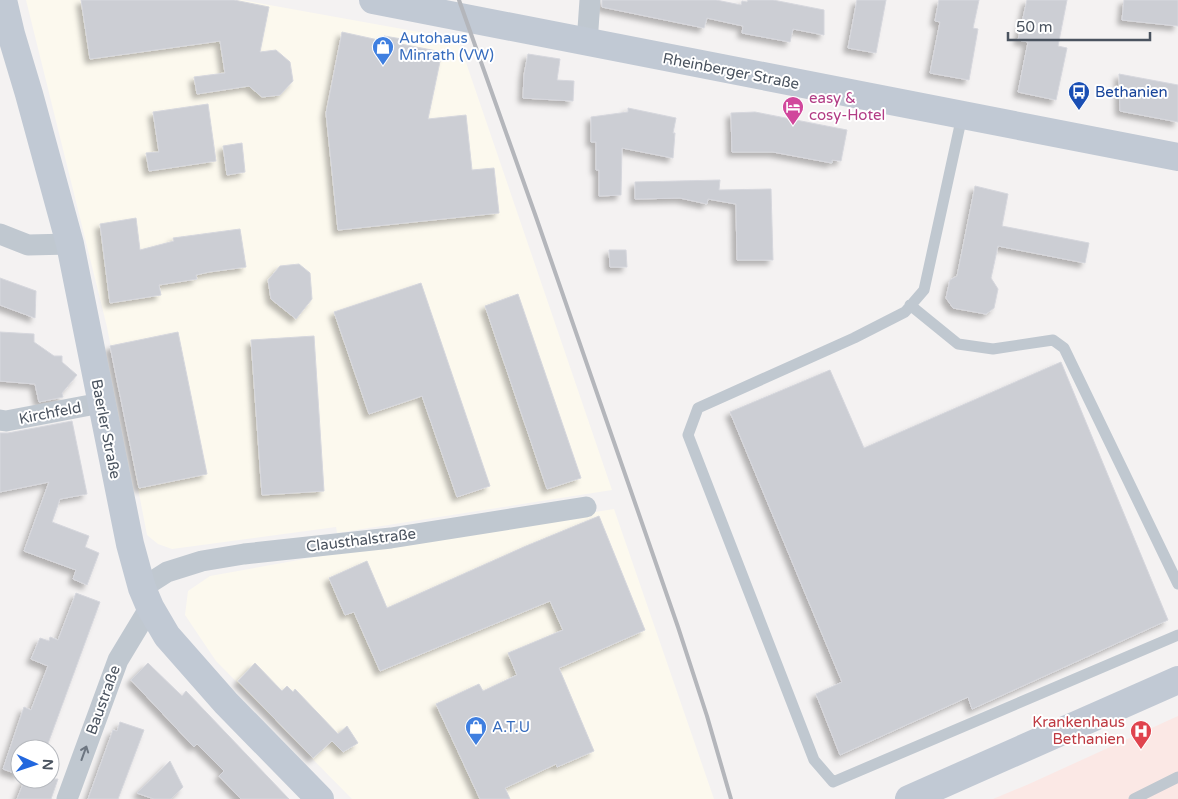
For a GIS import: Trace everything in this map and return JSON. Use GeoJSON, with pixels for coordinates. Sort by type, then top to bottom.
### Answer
{"type":"FeatureCollection","features":[{"type":"Feature","properties":{"kind":"main road","name":"Baerler Straße"},"geometry":{"type":"LineString","coordinates":[[3,0],[70,244],[130,544],[146,597],[167,636],[190,664],[320,799]]}},
{"type":"Feature","properties":{"kind":"main road","name":"Rheinberger Straße"},"geometry":{"type":"LineString","coordinates":[[373,0],[1178,157]]}},
{"type":"Feature","properties":{"kind":"main road"},"geometry":{"type":"LineString","coordinates":[[909,799],[1178,680]]}},
{"type":"Feature","properties":{"kind":"street"},"geometry":{"type":"LineString","coordinates":[[588,43],[590,0]]}},
{"type":"Feature","properties":{"kind":"street"},"geometry":{"type":"LineString","coordinates":[[0,234],[28,245],[70,244]]}},
{"type":"Feature","properties":{"kind":"street","name":"Kirchfeld"},"geometry":{"type":"LineString","coordinates":[[0,420],[6,421],[101,403]]}},
{"type":"Feature","properties":{"kind":"street","name":"Clausthalstraße"},"geometry":{"type":"LineString","coordinates":[[146,597],[167,572],[202,560],[391,538],[586,507]]}},
{"type":"Feature","properties":{"kind":"street","name":"Baustraße"},"geometry":{"type":"LineString","coordinates":[[67,799],[118,660],[146,597]]}},
{"type":"Feature","properties":{"kind":"lane"},"geometry":{"type":"LineString","coordinates":[[962,116],[924,290],[905,312],[854,338],[698,408],[688,435],[814,760],[833,782],[1178,635]]}},
{"type":"Feature","properties":{"kind":"lane"},"geometry":{"type":"LineString","coordinates":[[910,305],[958,344],[993,349],[1053,340],[1064,348],[1178,584]]}},
{"type":"Feature","properties":{"kind":"lane"},"geometry":{"type":"LineString","coordinates":[[1134,799],[1155,794],[1178,777]]}},
{"type":"Feature","properties":{"kind":"shaded area"},"geometry":{"type":"Polygon","coordinates":[[[26,0],[242,0],[458,39],[612,490],[337,533],[336,527],[172,549],[158,544],[147,535],[107,327],[26,0]]]}},
{"type":"Feature","properties":{"kind":"shaded area"},"geometry":{"type":"Polygon","coordinates":[[[614,509],[714,799],[352,799],[216,661],[185,615],[188,591],[210,576],[360,549],[614,509]]]}},
{"type":"Feature","properties":{"kind":"shaded area","name":"Krankenhaus Bethanien"},"geometry":{"type":"Polygon","coordinates":[[[1178,716],[1178,799],[993,799],[1029,784],[1178,716]]]}},
{"type":"Feature","properties":{"kind":"building"},"geometry":{"type":"Polygon","coordinates":[[[81,0],[234,0],[269,7],[260,52],[276,50],[290,62],[293,81],[280,95],[262,97],[249,86],[197,94],[194,77],[225,73],[220,41],[90,59],[81,0]]]}},
{"type":"Feature","properties":{"kind":"building"},"geometry":{"type":"Polygon","coordinates":[[[602,0],[716,0],[741,5],[742,1],[747,2],[748,0],[773,0],[824,10],[824,35],[793,29],[790,42],[742,33],[743,26],[707,18],[704,28],[602,7],[602,0]]]}},
{"type":"Feature","properties":{"kind":"building"},"geometry":{"type":"Polygon","coordinates":[[[857,0],[886,0],[876,53],[848,48],[857,0]]]}},
{"type":"Feature","properties":{"kind":"building"},"geometry":{"type":"Polygon","coordinates":[[[939,0],[979,0],[973,28],[978,29],[969,80],[930,73],[940,22],[935,21],[939,0]]]}},
{"type":"Feature","properties":{"kind":"building"},"geometry":{"type":"Polygon","coordinates":[[[1027,0],[1067,0],[1058,46],[1067,48],[1056,100],[1018,92],[1028,42],[1018,40],[1027,0]]]}},
{"type":"Feature","properties":{"kind":"building"},"geometry":{"type":"Polygon","coordinates":[[[1124,0],[1178,0],[1178,26],[1122,20],[1124,0]]]}},
{"type":"Feature","properties":{"kind":"building"},"geometry":{"type":"Polygon","coordinates":[[[342,32],[383,41],[384,36],[402,39],[401,44],[442,52],[428,119],[466,115],[472,170],[494,168],[499,213],[338,230],[326,113],[342,32]]]}},
{"type":"Feature","properties":{"kind":"building"},"geometry":{"type":"Polygon","coordinates":[[[528,54],[560,59],[557,80],[574,81],[573,101],[523,98],[524,75],[528,54]]]}},
{"type":"Feature","properties":{"kind":"building"},"geometry":{"type":"Polygon","coordinates":[[[1119,74],[1178,85],[1178,122],[1120,111],[1119,74]]]}},
{"type":"Feature","properties":{"kind":"building"},"geometry":{"type":"Polygon","coordinates":[[[208,104],[216,161],[149,171],[146,153],[159,152],[153,112],[208,104]]]}},
{"type":"Feature","properties":{"kind":"building"},"geometry":{"type":"Polygon","coordinates":[[[628,108],[676,118],[673,133],[675,133],[673,158],[622,148],[621,195],[599,196],[599,170],[596,170],[596,142],[591,142],[591,117],[628,112],[628,108]]]}},
{"type":"Feature","properties":{"kind":"building"},"geometry":{"type":"Polygon","coordinates":[[[755,112],[847,130],[841,161],[832,160],[832,163],[773,152],[732,152],[731,113],[755,112]]]}},
{"type":"Feature","properties":{"kind":"building"},"geometry":{"type":"Polygon","coordinates":[[[242,143],[245,172],[227,175],[223,146],[242,143]]]}},
{"type":"Feature","properties":{"kind":"building"},"geometry":{"type":"Polygon","coordinates":[[[720,180],[719,190],[771,189],[773,260],[737,260],[736,204],[708,199],[707,204],[680,198],[635,199],[635,182],[720,180]]]}},
{"type":"Feature","properties":{"kind":"building"},"geometry":{"type":"Polygon","coordinates":[[[975,186],[1008,194],[1002,226],[1089,243],[1085,263],[998,246],[991,278],[998,289],[994,308],[986,314],[953,308],[946,298],[950,280],[957,276],[975,186]]]}},
{"type":"Feature","properties":{"kind":"building"},"geometry":{"type":"Polygon","coordinates":[[[136,218],[140,250],[174,241],[173,238],[240,229],[246,267],[209,272],[196,275],[197,279],[159,285],[161,295],[110,303],[100,224],[136,218]]]}},
{"type":"Feature","properties":{"kind":"building"},"geometry":{"type":"Polygon","coordinates":[[[609,250],[626,250],[627,267],[610,267],[609,250]]]}},
{"type":"Feature","properties":{"kind":"building"},"geometry":{"type":"Polygon","coordinates":[[[299,264],[310,273],[312,299],[296,319],[271,299],[268,280],[280,266],[299,264]]]}},
{"type":"Feature","properties":{"kind":"building"},"geometry":{"type":"Polygon","coordinates":[[[0,278],[36,291],[35,318],[0,305],[0,278]]]}},
{"type":"Feature","properties":{"kind":"building"},"geometry":{"type":"Polygon","coordinates":[[[421,283],[490,486],[457,497],[422,396],[369,414],[334,312],[421,283]]]}},
{"type":"Feature","properties":{"kind":"building"},"geometry":{"type":"Polygon","coordinates":[[[518,294],[581,478],[547,489],[485,306],[518,294]]]}},
{"type":"Feature","properties":{"kind":"building"},"geometry":{"type":"Polygon","coordinates":[[[0,332],[34,334],[34,342],[54,356],[62,356],[62,362],[77,375],[62,393],[63,397],[39,402],[35,384],[0,381],[0,332]]]}},
{"type":"Feature","properties":{"kind":"building"},"geometry":{"type":"Polygon","coordinates":[[[178,332],[207,474],[139,488],[110,346],[178,332]]]}},
{"type":"Feature","properties":{"kind":"building"},"geometry":{"type":"Polygon","coordinates":[[[314,336],[324,491],[262,495],[251,340],[314,336]]]}},
{"type":"Feature","properties":{"kind":"building"},"geometry":{"type":"Polygon","coordinates":[[[1061,362],[1168,620],[972,709],[968,697],[840,755],[816,694],[842,682],[730,412],[830,370],[864,448],[1061,362]]]}},
{"type":"Feature","properties":{"kind":"building"},"geometry":{"type":"Polygon","coordinates":[[[72,421],[87,494],[60,499],[52,522],[89,536],[85,547],[99,553],[87,585],[73,579],[76,570],[24,551],[49,482],[0,492],[0,433],[72,421]]]}},
{"type":"Feature","properties":{"kind":"building"},"geometry":{"type":"Polygon","coordinates":[[[599,516],[645,630],[559,668],[594,751],[557,767],[556,764],[505,788],[510,799],[480,799],[436,704],[479,684],[483,691],[517,675],[508,653],[563,630],[550,601],[380,671],[354,612],[345,615],[329,578],[367,561],[387,608],[526,546],[599,516]]]}},
{"type":"Feature","properties":{"kind":"building"},"geometry":{"type":"Polygon","coordinates":[[[76,593],[100,602],[50,739],[13,739],[24,707],[31,710],[48,666],[31,659],[40,638],[49,641],[50,637],[58,640],[76,593]]]}},
{"type":"Feature","properties":{"kind":"building"},"geometry":{"type":"Polygon","coordinates":[[[148,663],[182,696],[186,691],[289,799],[241,799],[219,776],[224,771],[197,744],[194,747],[131,680],[148,663]]]}},
{"type":"Feature","properties":{"kind":"building"},"geometry":{"type":"Polygon","coordinates":[[[255,663],[282,691],[287,686],[293,692],[295,689],[338,734],[347,726],[358,743],[343,752],[332,741],[313,758],[238,681],[255,663]]]}},
{"type":"Feature","properties":{"kind":"building"},"geometry":{"type":"Polygon","coordinates":[[[120,722],[144,730],[118,799],[88,799],[113,730],[117,731],[120,722]]]}},
{"type":"Feature","properties":{"kind":"building"},"geometry":{"type":"Polygon","coordinates":[[[10,748],[10,771],[3,769],[10,748]]]}},
{"type":"Feature","properties":{"kind":"building"},"geometry":{"type":"Polygon","coordinates":[[[170,761],[183,787],[171,799],[154,799],[137,793],[170,761]]]}},
{"type":"Feature","properties":{"kind":"building"},"geometry":{"type":"Polygon","coordinates":[[[21,789],[54,789],[51,799],[17,799],[21,789]]]}},
{"type":"Feature","properties":{"kind":"railway"},"geometry":{"type":"LineString","coordinates":[[459,0],[678,627],[707,716],[731,799]]}},
{"type":"Feature","properties":{"kind":"place","name":"Autohaus Minrath (VW)"},"geometry":{"type":"Point","coordinates":[383,66]}},
{"type":"Feature","properties":{"kind":"place","name":"Bethanien"},"geometry":{"type":"Point","coordinates":[1079,111]}},
{"type":"Feature","properties":{"kind":"place","name":"easy & cosy-Hotel"},"geometry":{"type":"Point","coordinates":[793,126]}},
{"type":"Feature","properties":{"kind":"place","name":"A.T.U"},"geometry":{"type":"Point","coordinates":[476,746]}},
{"type":"Feature","properties":{"kind":"place","name":"Krankenhaus Bethanien"},"geometry":{"type":"Point","coordinates":[1141,750]}}]}
